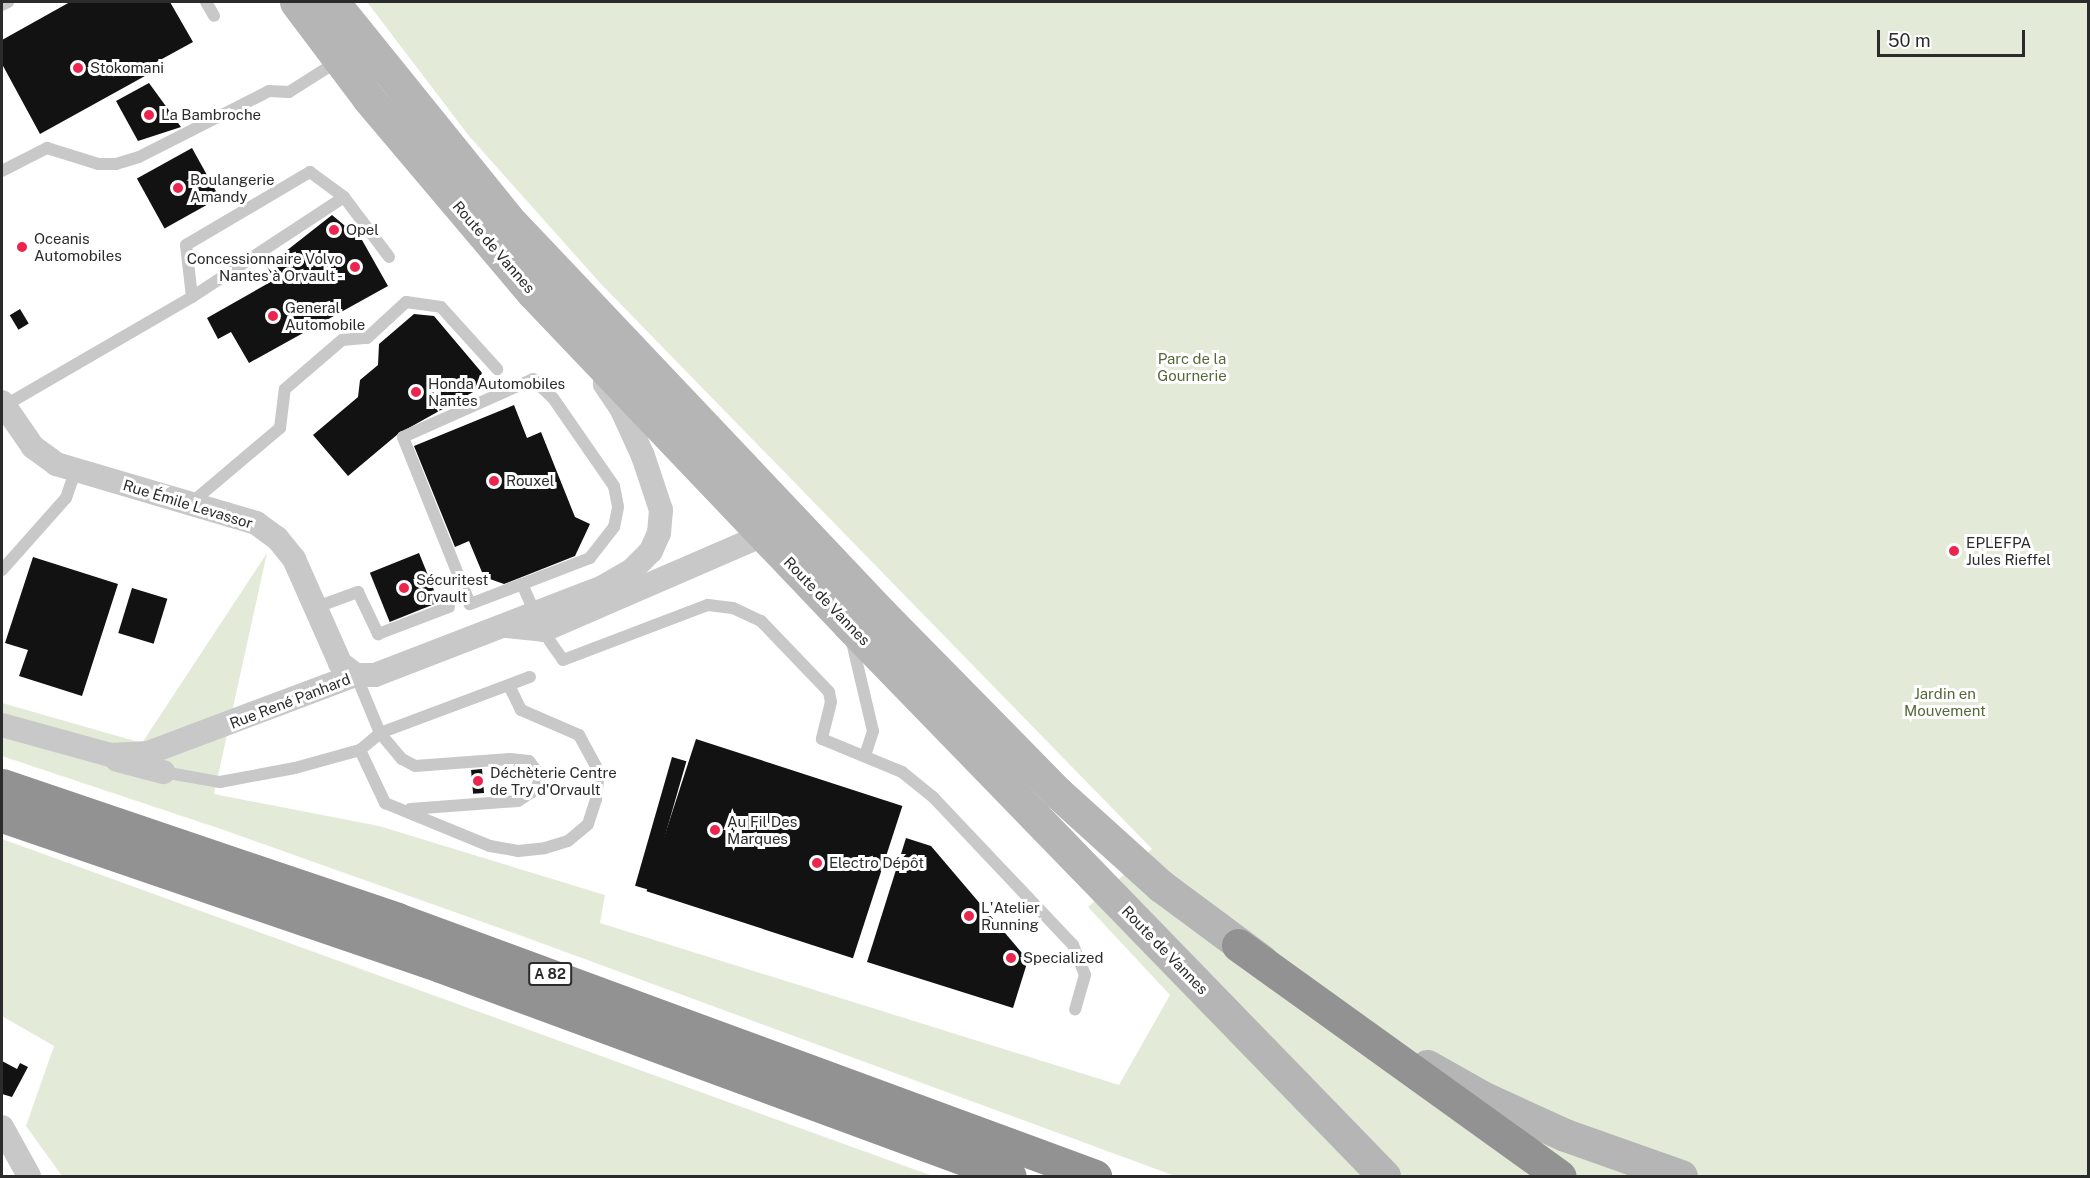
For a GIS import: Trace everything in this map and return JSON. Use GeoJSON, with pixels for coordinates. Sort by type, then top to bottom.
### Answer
{"type":"FeatureCollection","features":[{"type":"Feature","properties":{"kind":"highway","name":"A 82"},"geometry":{"type":"LineString","coordinates":[[2,785],[397,919],[1095,1176]]}},
{"type":"Feature","properties":{"kind":"highway","name":"A 82"},"geometry":{"type":"LineString","coordinates":[[2,816],[440,966],[1010,1176]]}},
{"type":"Feature","properties":{"kind":"highway"},"geometry":{"type":"LineString","coordinates":[[1238,945],[1560,1176]]}},
{"type":"Feature","properties":{"kind":"main road","name":"Route de Vannes"},"geometry":{"type":"LineString","coordinates":[[296,2],[340,60],[484,237],[570,332],[849,625],[1384,1176]]}},
{"type":"Feature","properties":{"kind":"main road","name":"Route de Vannes"},"geometry":{"type":"LineString","coordinates":[[333,2],[507,218],[643,366],[1058,792],[1161,886],[1238,945],[1484,1098],[1565,1135],[1681,1176]]}},
{"type":"Feature","properties":{"kind":"street","name":"Rue René Panhard"},"geometry":{"type":"LineString","coordinates":[[543,628],[632,570],[651,551],[659,533],[661,510],[643,456],[621,408],[570,332]]}},
{"type":"Feature","properties":{"kind":"street","name":"Rue Émile Levassor"},"geometry":{"type":"LineString","coordinates":[[3,404],[33,447],[56,464],[256,523],[277,538],[294,559],[340,663],[356,675]]}},
{"type":"Feature","properties":{"kind":"street","name":"Rue René Panhard"},"geometry":{"type":"LineString","coordinates":[[110,755],[148,753],[356,675],[375,675],[502,626],[543,628],[764,535]]}},
{"type":"Feature","properties":{"kind":"street","name":"Rue René Panhard"},"geometry":{"type":"LineString","coordinates":[[2,725],[163,772]]}},
{"type":"Feature","properties":{"kind":"street"},"geometry":{"type":"LineString","coordinates":[[2,1127],[29,1176]]}},
{"type":"Feature","properties":{"kind":"lane"},"geometry":{"type":"LineString","coordinates":[[2,5],[8,2]]}},
{"type":"Feature","properties":{"kind":"lane"},"geometry":{"type":"LineString","coordinates":[[206,2],[214,16]]}},
{"type":"Feature","properties":{"kind":"lane"},"geometry":{"type":"LineString","coordinates":[[2,171],[47,148],[98,164],[116,164],[269,91],[289,92],[340,60]]}},
{"type":"Feature","properties":{"kind":"lane"},"geometry":{"type":"LineString","coordinates":[[192,297],[186,245],[310,172],[344,197],[389,257]]}},
{"type":"Feature","properties":{"kind":"lane"},"geometry":{"type":"LineString","coordinates":[[3,404],[192,297],[344,197]]}},
{"type":"Feature","properties":{"kind":"lane"},"geometry":{"type":"LineString","coordinates":[[190,504],[280,428],[285,389],[342,340],[367,338],[406,302],[441,307],[497,369]]}},
{"type":"Feature","properties":{"kind":"lane"},"geometry":{"type":"LineString","coordinates":[[533,379],[553,398],[614,486],[618,507],[614,527],[590,558],[522,584],[470,604],[403,437],[533,379]]}},
{"type":"Feature","properties":{"kind":"lane"},"geometry":{"type":"LineString","coordinates":[[2,570],[66,498],[76,469]]}},
{"type":"Feature","properties":{"kind":"lane"},"geometry":{"type":"LineString","coordinates":[[522,584],[543,628],[563,660],[708,605],[750,614],[829,692],[822,739],[902,771],[933,797],[1072,945],[1085,975],[1074,1010]]}},
{"type":"Feature","properties":{"kind":"lane"},"geometry":{"type":"LineString","coordinates":[[314,608],[358,592],[378,634],[449,607]]}},
{"type":"Feature","properties":{"kind":"lane"},"geometry":{"type":"LineString","coordinates":[[849,625],[873,730],[865,755]]}},
{"type":"Feature","properties":{"kind":"lane"},"geometry":{"type":"LineString","coordinates":[[356,675],[380,733],[402,759],[415,765],[510,759],[529,762],[540,775],[537,789],[518,801],[405,809]]}},
{"type":"Feature","properties":{"kind":"lane"},"geometry":{"type":"LineString","coordinates":[[163,772],[220,782],[295,768],[360,750],[380,733],[510,687],[530,677]]}},
{"type":"Feature","properties":{"kind":"lane"},"geometry":{"type":"LineString","coordinates":[[360,750],[385,803],[405,809],[490,846],[518,851],[568,841],[588,824],[599,772],[592,752],[579,735],[521,710],[510,687]]}},
{"type":"Feature","properties":{"kind":"green space"},"geometry":{"type":"Polygon","coordinates":[[[367,2],[2088,2],[2088,1176],[1175,1176],[533,940],[224,830],[2,756],[2,703],[142,743],[267,553],[214,794],[379,826],[605,895],[600,923],[1119,1085],[1170,995],[1088,907],[1152,849],[601,284],[469,136],[367,2]]]}},
{"type":"Feature","properties":{"kind":"green space"},"geometry":{"type":"Polygon","coordinates":[[[2,839],[933,1176],[62,1176],[26,1126],[54,1046],[2,1016],[2,839]]]}},
{"type":"Feature","properties":{"kind":"building","name":"Stokomani"},"geometry":{"type":"Polygon","coordinates":[[[70,2],[170,2],[193,42],[151,65],[154,71],[40,134],[2,64],[2,40],[70,2]]]}},
{"type":"Feature","properties":{"kind":"building","name":"La Bambroche"},"geometry":{"type":"Polygon","coordinates":[[[149,83],[181,127],[138,141],[116,101],[149,83]]]}},
{"type":"Feature","properties":{"kind":"building","name":"Boulangerie Amandy"},"geometry":{"type":"Polygon","coordinates":[[[192,148],[220,198],[165,228],[137,179],[192,148]]]}},
{"type":"Feature","properties":{"kind":"building"},"geometry":{"type":"Polygon","coordinates":[[[332,215],[362,240],[388,286],[249,363],[231,332],[218,339],[207,318],[274,280],[267,266],[332,215]]]}},
{"type":"Feature","properties":{"kind":"building"},"geometry":{"type":"Polygon","coordinates":[[[20,309],[29,324],[18,330],[10,315],[20,309]]]}},
{"type":"Feature","properties":{"kind":"building","name":"Honda Automobiles Nantes"},"geometry":{"type":"Polygon","coordinates":[[[414,314],[434,316],[483,374],[482,387],[398,434],[348,476],[313,435],[358,397],[360,380],[378,365],[379,344],[414,314]]]}},
{"type":"Feature","properties":{"kind":"building","name":"Rouxel"},"geometry":{"type":"Polygon","coordinates":[[[514,405],[527,438],[541,432],[575,517],[590,524],[575,556],[504,584],[484,577],[469,541],[455,547],[414,446],[514,405]]]}},
{"type":"Feature","properties":{"kind":"building","name":"Sécuritest Orvault"},"geometry":{"type":"Polygon","coordinates":[[[419,553],[439,602],[390,622],[370,573],[419,553]]]}},
{"type":"Feature","properties":{"kind":"building"},"geometry":{"type":"Polygon","coordinates":[[[33,557],[118,584],[82,696],[19,676],[28,650],[5,643],[33,557]]]}},
{"type":"Feature","properties":{"kind":"building"},"geometry":{"type":"Polygon","coordinates":[[[132,588],[167,599],[154,644],[118,633],[132,588]]]}},
{"type":"Feature","properties":{"kind":"building"},"geometry":{"type":"Polygon","coordinates":[[[696,739],[902,806],[853,958],[647,891],[696,739]]]}},
{"type":"Feature","properties":{"kind":"building"},"geometry":{"type":"Polygon","coordinates":[[[672,757],[686,761],[649,890],[635,886],[672,757]]]}},
{"type":"Feature","properties":{"kind":"building","name":"Déchèterie Centre de Try d'Orvault"},"geometry":{"type":"Polygon","coordinates":[[[482,769],[484,793],[473,794],[471,770],[482,769]]]}},
{"type":"Feature","properties":{"kind":"building"},"geometry":{"type":"Polygon","coordinates":[[[906,838],[931,846],[1028,960],[1013,1008],[867,962],[906,838]]]}},
{"type":"Feature","properties":{"kind":"building"},"geometry":{"type":"Polygon","coordinates":[[[2,1061],[17,1069],[20,1063],[28,1067],[12,1097],[2,1094],[2,1061]]]}},
{"type":"Feature","properties":{"kind":"place","name":"Stokomani"},"geometry":{"type":"Point","coordinates":[78,68]}},
{"type":"Feature","properties":{"kind":"place","name":"La Bambroche"},"geometry":{"type":"Point","coordinates":[149,115]}},
{"type":"Feature","properties":{"kind":"place","name":"Boulangerie Amandy"},"geometry":{"type":"Point","coordinates":[178,188]}},
{"type":"Feature","properties":{"kind":"place","name":"Opel"},"geometry":{"type":"Point","coordinates":[334,230]}},
{"type":"Feature","properties":{"kind":"place","name":"Oceanis Automobiles"},"geometry":{"type":"Point","coordinates":[22,247]}},
{"type":"Feature","properties":{"kind":"place","name":"Concessionnaire Volvo Nantes à Orvault -"},"geometry":{"type":"Point","coordinates":[355,267]}},
{"type":"Feature","properties":{"kind":"place","name":"General Automobile"},"geometry":{"type":"Point","coordinates":[273,316]}},
{"type":"Feature","properties":{"kind":"place","name":"Honda Automobiles Nantes"},"geometry":{"type":"Point","coordinates":[416,392]}},
{"type":"Feature","properties":{"kind":"place","name":"Rouxel"},"geometry":{"type":"Point","coordinates":[494,481]}},
{"type":"Feature","properties":{"kind":"place","name":"EPLEFPA Jules Rieffel"},"geometry":{"type":"Point","coordinates":[1954,551]}},
{"type":"Feature","properties":{"kind":"place","name":"Sécuritest Orvault"},"geometry":{"type":"Point","coordinates":[404,588]}},
{"type":"Feature","properties":{"kind":"place","name":"Déchèterie Centre de Try d'Orvault"},"geometry":{"type":"Point","coordinates":[478,781]}},
{"type":"Feature","properties":{"kind":"place","name":"Au Fil Des Marques"},"geometry":{"type":"Point","coordinates":[715,830]}},
{"type":"Feature","properties":{"kind":"place","name":"Electro Dépôt"},"geometry":{"type":"Point","coordinates":[817,863]}},
{"type":"Feature","properties":{"kind":"place","name":"L'Atelier Running"},"geometry":{"type":"Point","coordinates":[969,916]}},
{"type":"Feature","properties":{"kind":"place","name":"Specialized"},"geometry":{"type":"Point","coordinates":[1011,958]}},
{"type":"Feature","properties":{"kind":"park label","name":"Parc de la Gournerie"},"geometry":{"type":"Point","coordinates":[1192,366]}},
{"type":"Feature","properties":{"kind":"park label","name":"Jardin en Mouvement"},"geometry":{"type":"Point","coordinates":[1945,702]}}]}
